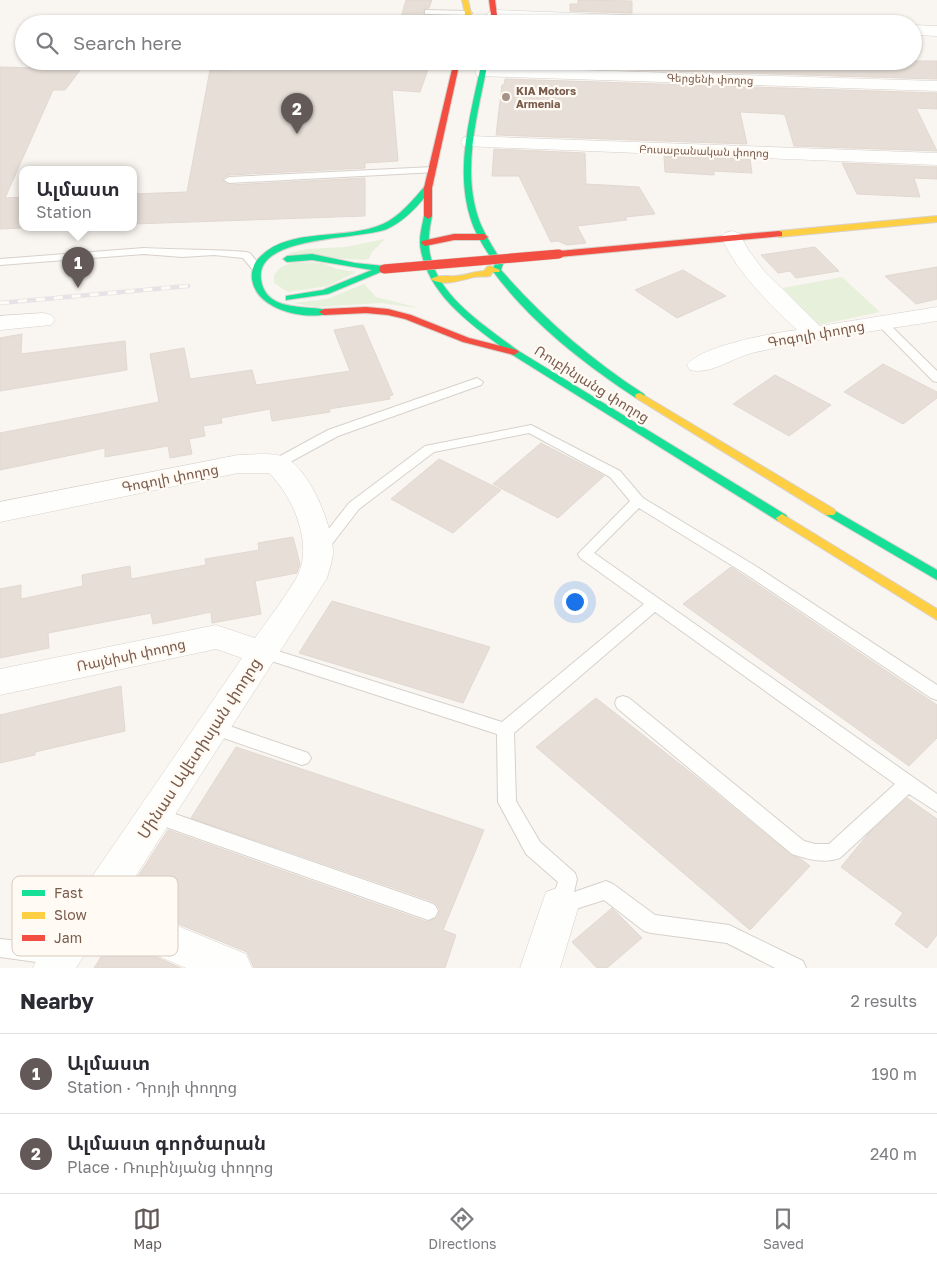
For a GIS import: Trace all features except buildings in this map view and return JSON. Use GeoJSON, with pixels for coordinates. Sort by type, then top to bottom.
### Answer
{"type":"FeatureCollection","features":[{"type":"Feature","properties":{"kind":"main road"},"geometry":{"type":"LineString","coordinates":[[465,0],[467,15]]}},
{"type":"Feature","properties":{"kind":"main road","name":"Ռուբինյանց փողոց"},"geometry":{"type":"LineString","coordinates":[[455,70],[428,188],[431,202],[425,243],[427,263],[436,279],[461,310],[514,352],[937,615]]}},
{"type":"Feature","properties":{"kind":"main road","name":"Ռուբինյանց փողոց"},"geometry":{"type":"LineString","coordinates":[[483,70],[467,161],[467,184],[474,219],[498,264],[496,270],[516,297],[567,346],[640,398],[937,576]]}},
{"type":"Feature","properties":{"kind":"main road"},"geometry":{"type":"LineString","coordinates":[[428,188],[411,207],[381,228],[363,234],[277,248],[266,254],[256,267],[257,281],[263,294],[268,299],[286,308],[315,312],[372,309],[388,312],[411,318],[465,340],[514,352]]}},
{"type":"Feature","properties":{"kind":"main road"},"geometry":{"type":"LineString","coordinates":[[256,267],[303,256],[324,258],[355,266],[384,269],[937,219]]}},
{"type":"Feature","properties":{"kind":"main road"},"geometry":{"type":"LineString","coordinates":[[425,243],[440,238],[461,236],[484,237]]}},
{"type":"Feature","properties":{"kind":"main road"},"geometry":{"type":"LineString","coordinates":[[268,299],[321,294],[384,269]]}},
{"type":"Feature","properties":{"kind":"main road"},"geometry":{"type":"LineString","coordinates":[[436,279],[470,277],[476,274],[487,274],[490,269],[496,270]]}},
{"type":"Feature","properties":{"kind":"street"},"geometry":{"type":"LineString","coordinates":[[493,13],[537,15]]}},
{"type":"Feature","properties":{"kind":"street"},"geometry":{"type":"LineString","coordinates":[[922,30],[937,31]]}},
{"type":"Feature","properties":{"kind":"street","name":"Գերցենի փողոց"},"geometry":{"type":"LineString","coordinates":[[556,70],[937,86]]}},
{"type":"Feature","properties":{"kind":"street","name":"Բուսաբանական փողոց"},"geometry":{"type":"LineString","coordinates":[[470,142],[937,159]]}},
{"type":"Feature","properties":{"kind":"street"},"geometry":{"type":"LineString","coordinates":[[732,237],[736,248],[762,282],[814,334]]}},
{"type":"Feature","properties":{"kind":"street","name":"Գոգոլի փողոց"},"geometry":{"type":"LineString","coordinates":[[699,365],[731,351],[814,334],[937,314]]}},
{"type":"Feature","properties":{"kind":"street"},"geometry":{"type":"LineString","coordinates":[[0,323],[43,320]]}},
{"type":"Feature","properties":{"kind":"street","name":"Գոգոլի փողոց"},"geometry":{"type":"LineString","coordinates":[[0,512],[238,464],[276,464]]}},
{"type":"Feature","properties":{"kind":"street","name":"Մինաս Ավետիսյան փողոց"},"geometry":{"type":"LineString","coordinates":[[114,876],[312,578],[318,552],[313,519],[293,480],[276,464]]}},
{"type":"Feature","properties":{"kind":"street","name":"Ռայնիսի փողոց"},"geometry":{"type":"LineString","coordinates":[[0,682],[216,637],[262,652]]}},
{"type":"Feature","properties":{"kind":"street"},"geometry":{"type":"LineString","coordinates":[[540,968],[560,905]]}},
{"type":"Feature","properties":{"kind":"street"},"geometry":{"type":"LineString","coordinates":[[178,945],[232,968]]}},
{"type":"Feature","properties":{"kind":"lane"},"geometry":{"type":"LineString","coordinates":[[428,12],[448,15]]}},
{"type":"Feature","properties":{"kind":"lane"},"geometry":{"type":"LineString","coordinates":[[229,180],[433,170]]}},
{"type":"Feature","properties":{"kind":"lane"},"geometry":{"type":"LineString","coordinates":[[0,262],[144,251],[182,254],[214,252],[246,255],[256,267]]}},
{"type":"Feature","properties":{"kind":"lane"},"geometry":{"type":"LineString","coordinates":[[881,322],[937,378]]}},
{"type":"Feature","properties":{"kind":"lane"},"geometry":{"type":"LineString","coordinates":[[276,464],[333,433],[477,382]]}},
{"type":"Feature","properties":{"kind":"lane"},"geometry":{"type":"LineString","coordinates":[[318,552],[354,506],[430,449],[531,429],[615,474],[638,501],[749,569],[937,693]]}},
{"type":"Feature","properties":{"kind":"lane"},"geometry":{"type":"LineString","coordinates":[[638,501],[585,554],[937,804]]}},
{"type":"Feature","properties":{"kind":"lane"},"geometry":{"type":"LineString","coordinates":[[506,730],[655,604]]}},
{"type":"Feature","properties":{"kind":"lane"},"geometry":{"type":"LineString","coordinates":[[262,652],[506,730]]}},
{"type":"Feature","properties":{"kind":"lane"},"geometry":{"type":"LineString","coordinates":[[623,703],[799,848],[815,852],[833,852],[908,783]]}},
{"type":"Feature","properties":{"kind":"lane"},"geometry":{"type":"LineString","coordinates":[[212,727],[302,758]]}},
{"type":"Feature","properties":{"kind":"lane"},"geometry":{"type":"LineString","coordinates":[[506,730],[507,802],[532,848],[568,879],[560,905]]}},
{"type":"Feature","properties":{"kind":"lane"},"geometry":{"type":"LineString","coordinates":[[154,815],[428,911]]}},
{"type":"Feature","properties":{"kind":"lane"},"geometry":{"type":"LineString","coordinates":[[560,905],[606,890],[651,924],[729,934],[796,968]]}},
{"type":"Feature","properties":{"kind":"lane"},"geometry":{"type":"LineString","coordinates":[[33,956],[57,962]]}},
{"type":"Feature","properties":{"kind":"green space"},"geometry":{"type":"Polygon","coordinates":[[[385,239],[372,252],[369,259],[286,254],[307,249],[345,247],[385,239]]]}},
{"type":"Feature","properties":{"kind":"green space"},"geometry":{"type":"Polygon","coordinates":[[[293,262],[323,263],[337,269],[356,272],[328,286],[288,292],[274,283],[274,275],[281,267],[293,262]]]}},
{"type":"Feature","properties":{"kind":"green space"},"geometry":{"type":"Polygon","coordinates":[[[842,277],[880,312],[818,325],[783,288],[842,277]]]}},
{"type":"Feature","properties":{"kind":"green space"},"geometry":{"type":"Polygon","coordinates":[[[364,284],[376,297],[419,308],[381,303],[316,307],[293,303],[327,299],[364,284]]]}},
{"type":"Feature","properties":{"kind":"railway"},"geometry":{"type":"LineString","coordinates":[[0,303],[188,286]]}},
{"type":"Feature","properties":{"kind":"traffic: fast"},"geometry":{"type":"LineString","coordinates":[[483,70],[470,140],[468,181],[470,201],[475,220],[499,264],[496,270],[528,306],[563,339],[600,369],[640,396]]}},
{"type":"Feature","properties":{"kind":"traffic: fast"},"geometry":{"type":"LineString","coordinates":[[324,312],[291,310],[269,300],[261,293],[257,282],[256,273],[261,260],[272,251],[288,244],[365,232],[386,226],[406,212],[428,188]]}},
{"type":"Feature","properties":{"kind":"traffic: fast"},"geometry":{"type":"LineString","coordinates":[[428,216],[424,247],[430,267],[438,282],[460,309],[514,352],[782,518]]}},
{"type":"Feature","properties":{"kind":"traffic: fast"},"geometry":{"type":"LineString","coordinates":[[287,259],[312,257],[355,266],[384,269]]}},
{"type":"Feature","properties":{"kind":"traffic: fast"},"geometry":{"type":"LineString","coordinates":[[289,298],[325,292],[379,271]]}},
{"type":"Feature","properties":{"kind":"traffic: fast"},"geometry":{"type":"LineString","coordinates":[[830,512],[937,576]]}},
{"type":"Feature","properties":{"kind":"traffic: slow"},"geometry":{"type":"LineString","coordinates":[[465,0],[468,15]]}},
{"type":"Feature","properties":{"kind":"traffic: slow"},"geometry":{"type":"LineString","coordinates":[[779,234],[937,219]]}},
{"type":"Feature","properties":{"kind":"traffic: slow"},"geometry":{"type":"LineString","coordinates":[[436,279],[459,279],[476,274],[487,274],[490,269],[496,270]]}},
{"type":"Feature","properties":{"kind":"traffic: slow"},"geometry":{"type":"LineString","coordinates":[[640,396],[830,512]]}},
{"type":"Feature","properties":{"kind":"traffic: slow"},"geometry":{"type":"LineString","coordinates":[[782,518],[937,615]]}},
{"type":"Feature","properties":{"kind":"traffic: jam"},"geometry":{"type":"LineString","coordinates":[[492,0],[494,15]]}},
{"type":"Feature","properties":{"kind":"traffic: jam"},"geometry":{"type":"LineString","coordinates":[[428,216],[428,188],[455,70]]}},
{"type":"Feature","properties":{"kind":"traffic: jam"},"geometry":{"type":"LineString","coordinates":[[559,254],[779,234]]}},
{"type":"Feature","properties":{"kind":"traffic: jam"},"geometry":{"type":"LineString","coordinates":[[425,243],[454,237],[484,237]]}},
{"type":"Feature","properties":{"kind":"traffic: jam"},"geometry":{"type":"LineString","coordinates":[[384,269],[559,254]]}},
{"type":"Feature","properties":{"kind":"traffic: jam"},"geometry":{"type":"LineString","coordinates":[[324,312],[366,310],[388,312],[408,317],[466,340],[514,352]]}},
{"type":"Feature","properties":{"kind":"place","name":"KIA Motors Armenia"},"geometry":{"type":"Point","coordinates":[506,97]}},
{"type":"Feature","properties":{"kind":"place","name":"Ալմաստ գործարան"},"geometry":{"type":"Point","coordinates":[297,134]}},
{"type":"Feature","properties":{"kind":"place","name":"Ալմաստ"},"geometry":{"type":"Point","coordinates":[78,288]}}]}
